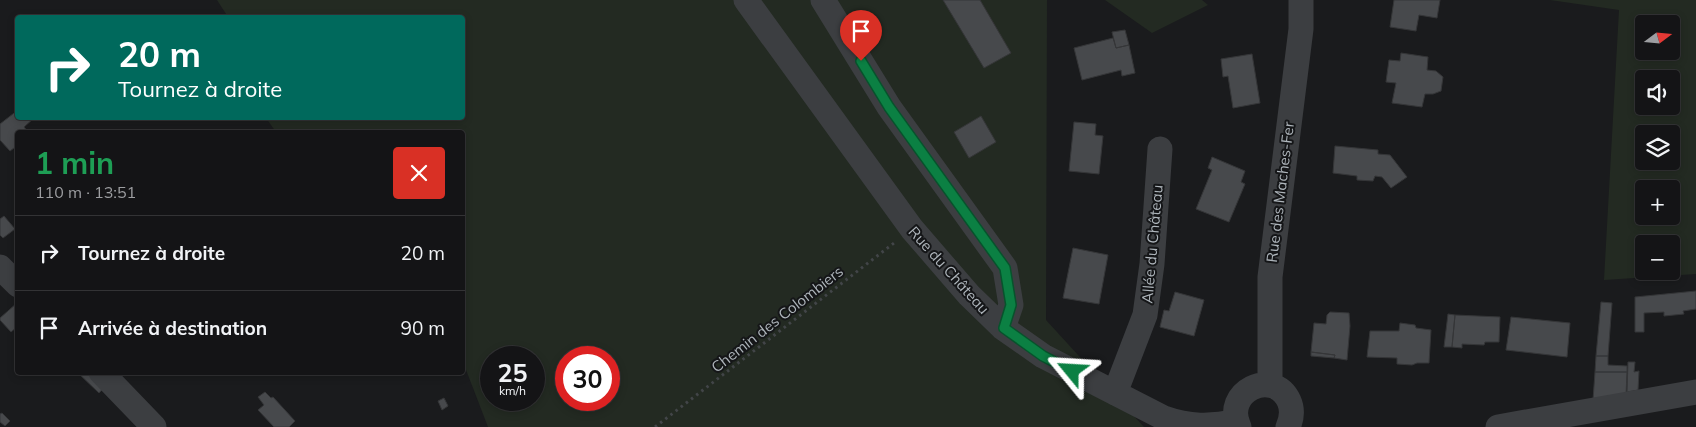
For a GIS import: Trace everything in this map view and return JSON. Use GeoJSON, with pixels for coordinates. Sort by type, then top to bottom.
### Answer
{"type":"FeatureCollection","features":[{"type":"Feature","properties":{"kind":"street","name":"Rue du Château"},"geometry":{"type":"LineString","coordinates":[[746,0],[912,229],[969,295],[1004,328],[1043,356],[1164,418],[1177,422],[1202,426],[1238,424],[1237,406],[1243,394],[1254,387],[1270,385]]}},
{"type":"Feature","properties":{"kind":"street"},"geometry":{"type":"LineString","coordinates":[[823,0],[889,107],[1005,268],[1011,305],[1004,328]]}},
{"type":"Feature","properties":{"kind":"street","name":"Rue des Maches-Fer"},"geometry":{"type":"LineString","coordinates":[[1270,385],[1270,277],[1301,28],[1301,0]]}},
{"type":"Feature","properties":{"kind":"street","name":"Allée du Château"},"geometry":{"type":"LineString","coordinates":[[1115,393],[1145,315],[1152,264],[1160,149]]}},
{"type":"Feature","properties":{"kind":"street"},"geometry":{"type":"LineString","coordinates":[[0,267],[15,282]]}},
{"type":"Feature","properties":{"kind":"street"},"geometry":{"type":"LineString","coordinates":[[104,375],[154,427]]}},
{"type":"Feature","properties":{"kind":"street"},"geometry":{"type":"LineString","coordinates":[[1270,385],[1282,392],[1290,403],[1292,416],[1288,427]]}},
{"type":"Feature","properties":{"kind":"street"},"geometry":{"type":"LineString","coordinates":[[1498,427],[1696,392]]}},
{"type":"Feature","properties":{"kind":"path","name":"Chemin des Colombiers"},"geometry":{"type":"LineString","coordinates":[[655,427],[912,229]]}},
{"type":"Feature","properties":{"kind":"shaded area"},"geometry":{"type":"Polygon","coordinates":[[[217,0],[1047,0],[1046,320],[1144,427],[488,427],[482,411],[545,411],[545,346],[480,346],[480,406],[465,367],[465,130],[275,130],[267,120],[465,120],[465,15],[227,15],[217,0]]]}},
{"type":"Feature","properties":{"kind":"shaded area"},"geometry":{"type":"Polygon","coordinates":[[[1105,0],[1202,0],[1208,5],[1152,33],[1105,0]]]}},
{"type":"Feature","properties":{"kind":"shaded area"},"geometry":{"type":"Polygon","coordinates":[[[1550,0],[1696,0],[1696,274],[1680,275],[1680,235],[1635,235],[1635,278],[1604,280],[1619,10],[1550,0]]]}},
{"type":"Feature","properties":{"kind":"building"},"geometry":{"type":"Polygon","coordinates":[[[943,0],[980,0],[1011,53],[984,68],[943,0]]]}},
{"type":"Feature","properties":{"kind":"building"},"geometry":{"type":"Polygon","coordinates":[[[1394,0],[1440,0],[1437,18],[1419,15],[1416,31],[1390,27],[1394,0]]]}},
{"type":"Feature","properties":{"kind":"building"},"geometry":{"type":"Polygon","coordinates":[[[1125,30],[1129,45],[1116,48],[1112,32],[1125,30]]]}},
{"type":"Feature","properties":{"kind":"building"},"geometry":{"type":"Polygon","coordinates":[[[1113,38],[1116,48],[1129,45],[1135,73],[1122,76],[1121,70],[1082,80],[1074,48],[1113,38]]]}},
{"type":"Feature","properties":{"kind":"building"},"geometry":{"type":"Polygon","coordinates":[[[1401,53],[1428,57],[1427,70],[1436,71],[1443,77],[1441,91],[1425,94],[1422,107],[1392,103],[1396,83],[1386,82],[1389,60],[1400,61],[1401,53]]]}},
{"type":"Feature","properties":{"kind":"building"},"geometry":{"type":"Polygon","coordinates":[[[1252,54],[1260,103],[1233,108],[1228,76],[1223,77],[1221,59],[1252,54]]]}},
{"type":"Feature","properties":{"kind":"building"},"geometry":{"type":"Polygon","coordinates":[[[15,112],[15,120],[32,120],[24,127],[26,130],[15,130],[15,147],[10,151],[0,140],[0,124],[15,112]]]}},
{"type":"Feature","properties":{"kind":"building"},"geometry":{"type":"Polygon","coordinates":[[[981,116],[996,142],[969,158],[954,132],[981,116]]]}},
{"type":"Feature","properties":{"kind":"building"},"geometry":{"type":"Polygon","coordinates":[[[1074,122],[1096,124],[1095,135],[1103,136],[1099,174],[1069,171],[1074,122]]]}},
{"type":"Feature","properties":{"kind":"building"},"geometry":{"type":"Polygon","coordinates":[[[1335,146],[1378,150],[1378,154],[1390,155],[1407,177],[1391,188],[1382,177],[1375,176],[1373,181],[1357,180],[1357,176],[1333,173],[1335,146]]]}},
{"type":"Feature","properties":{"kind":"building"},"geometry":{"type":"Polygon","coordinates":[[[1212,157],[1245,171],[1241,182],[1245,184],[1229,222],[1196,209],[1212,170],[1208,168],[1212,157]]]}},
{"type":"Feature","properties":{"kind":"building"},"geometry":{"type":"Polygon","coordinates":[[[4,216],[15,229],[3,238],[0,235],[0,219],[4,216]]]}},
{"type":"Feature","properties":{"kind":"building"},"geometry":{"type":"Polygon","coordinates":[[[1073,248],[1108,255],[1099,304],[1063,298],[1073,248]]]}},
{"type":"Feature","properties":{"kind":"building"},"geometry":{"type":"Polygon","coordinates":[[[1696,291],[1696,309],[1683,311],[1684,314],[1664,316],[1664,312],[1644,313],[1644,332],[1635,332],[1635,297],[1696,291]]]}},
{"type":"Feature","properties":{"kind":"building"},"geometry":{"type":"Polygon","coordinates":[[[1175,292],[1204,300],[1194,336],[1160,327],[1164,310],[1169,311],[1175,292]]]}},
{"type":"Feature","properties":{"kind":"building"},"geometry":{"type":"Polygon","coordinates":[[[1601,302],[1612,303],[1608,356],[1596,356],[1601,302]]]}},
{"type":"Feature","properties":{"kind":"building"},"geometry":{"type":"Polygon","coordinates":[[[15,305],[15,329],[11,332],[0,318],[15,305]]]}},
{"type":"Feature","properties":{"kind":"building"},"geometry":{"type":"Polygon","coordinates":[[[1330,312],[1349,313],[1350,326],[1347,360],[1334,358],[1335,355],[1311,352],[1314,323],[1326,324],[1327,315],[1330,312]]]}},
{"type":"Feature","properties":{"kind":"building"},"geometry":{"type":"Polygon","coordinates":[[[1448,314],[1455,315],[1452,347],[1444,347],[1448,314]]]}},
{"type":"Feature","properties":{"kind":"building"},"geometry":{"type":"Polygon","coordinates":[[[1455,315],[1500,317],[1499,342],[1485,342],[1484,345],[1462,344],[1462,348],[1452,347],[1455,315]]]}},
{"type":"Feature","properties":{"kind":"building"},"geometry":{"type":"Polygon","coordinates":[[[1511,317],[1570,323],[1567,357],[1506,350],[1511,317]]]}},
{"type":"Feature","properties":{"kind":"building"},"geometry":{"type":"Polygon","coordinates":[[[1400,323],[1431,330],[1429,363],[1397,364],[1397,358],[1367,357],[1370,331],[1399,331],[1400,323]]]}},
{"type":"Feature","properties":{"kind":"building"},"geometry":{"type":"Polygon","coordinates":[[[1311,352],[1335,355],[1334,358],[1311,356],[1311,352]]]}},
{"type":"Feature","properties":{"kind":"building"},"geometry":{"type":"Polygon","coordinates":[[[1596,356],[1608,356],[1608,365],[1627,366],[1627,372],[1595,372],[1596,356]]]}},
{"type":"Feature","properties":{"kind":"building"},"geometry":{"type":"Polygon","coordinates":[[[1628,362],[1635,362],[1634,372],[1639,371],[1638,390],[1627,392],[1628,362]]]}},
{"type":"Feature","properties":{"kind":"building"},"geometry":{"type":"Polygon","coordinates":[[[1595,372],[1627,372],[1626,395],[1593,400],[1595,372]]]}},
{"type":"Feature","properties":{"kind":"building"},"geometry":{"type":"Polygon","coordinates":[[[80,375],[97,375],[106,385],[99,393],[80,375]]]}},
{"type":"Feature","properties":{"kind":"building"},"geometry":{"type":"Polygon","coordinates":[[[265,392],[271,398],[273,397],[295,421],[289,427],[274,427],[258,410],[264,405],[258,397],[265,392]]]}},
{"type":"Feature","properties":{"kind":"building"},"geometry":{"type":"Polygon","coordinates":[[[444,398],[448,406],[442,410],[438,401],[444,398]]]}},
{"type":"Feature","properties":{"kind":"building"},"geometry":{"type":"Polygon","coordinates":[[[2,413],[10,421],[5,426],[0,422],[0,414],[2,413]]]}},
{"type":"Feature","properties":{"kind":"route"},"geometry":{"type":"LineString","coordinates":[[861,61],[889,107],[1005,268],[1011,305],[1004,328],[1043,356],[1072,371]]}}]}
